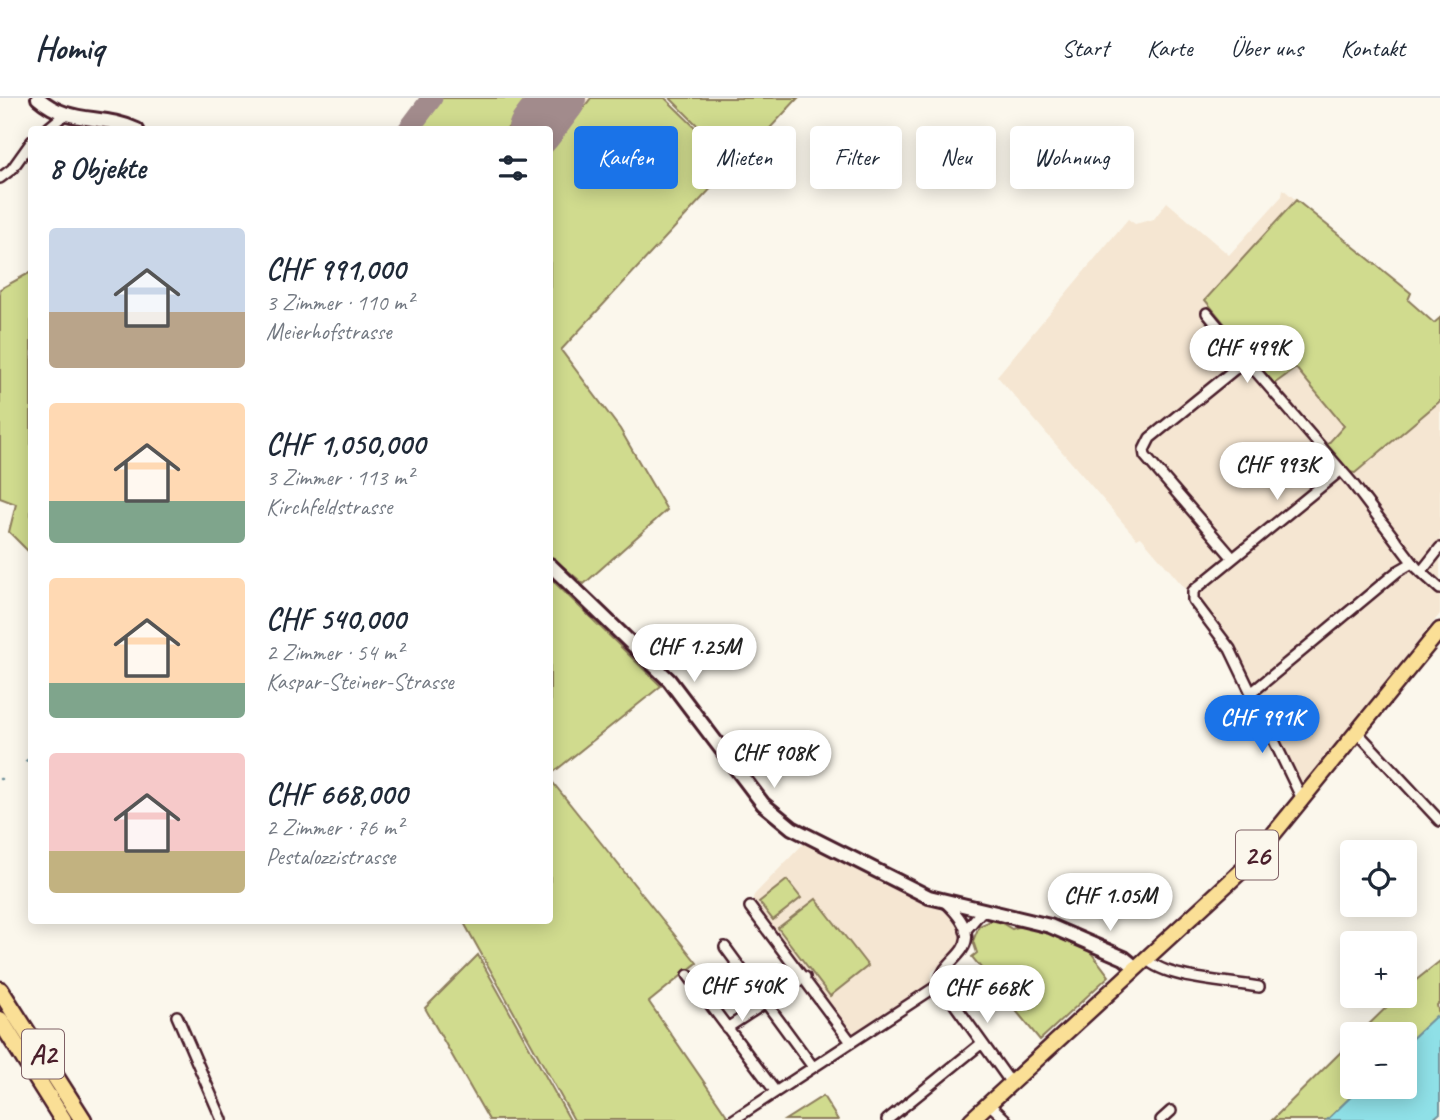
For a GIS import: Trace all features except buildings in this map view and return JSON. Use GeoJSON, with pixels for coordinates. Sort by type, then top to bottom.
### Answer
{"type":"FeatureCollection","features":[{"type":"Feature","properties":{"kind":"highway","name":"A2"},"geometry":{"type":"LineString","coordinates":[[0,990],[83,1120]]}},
{"type":"Feature","properties":{"kind":"highway","name":"A2"},"geometry":{"type":"LineString","coordinates":[[0,1020],[63,1120]]}},
{"type":"Feature","properties":{"kind":"main road","name":"26"},"geometry":{"type":"LineString","coordinates":[[971,1120],[1249,864],[1440,630]]}},
{"type":"Feature","properties":{"kind":"street"},"geometry":{"type":"LineString","coordinates":[[46,100],[65,115],[80,119],[108,120],[125,126]]}},
{"type":"Feature","properties":{"kind":"street"},"geometry":{"type":"LineString","coordinates":[[51,126],[65,115]]}},
{"type":"Feature","properties":{"kind":"street"},"geometry":{"type":"LineString","coordinates":[[0,178],[12,169],[28,147]]}},
{"type":"Feature","properties":{"kind":"street"},"geometry":{"type":"LineString","coordinates":[[1207,313],[1340,471],[1412,563],[1440,589]]}},
{"type":"Feature","properties":{"kind":"street"},"geometry":{"type":"LineString","coordinates":[[1232,556],[1145,456],[1144,450],[1150,438],[1246,360]]}},
{"type":"Feature","properties":{"kind":"street"},"geometry":{"type":"LineString","coordinates":[[1303,801],[1230,649],[1194,600],[1193,591],[1232,556],[1340,471]]}},
{"type":"Feature","properties":{"kind":"street"},"geometry":{"type":"LineString","coordinates":[[1421,572],[1440,548]]}},
{"type":"Feature","properties":{"kind":"street"},"geometry":{"type":"LineString","coordinates":[[1250,694],[1398,571],[1412,563]]}},
{"type":"Feature","properties":{"kind":"street"},"geometry":{"type":"LineString","coordinates":[[553,568],[669,680],[768,810],[792,828],[831,850],[946,903],[1050,926],[1141,964],[1179,974],[1259,987]]}},
{"type":"Feature","properties":{"kind":"street"},"geometry":{"type":"LineString","coordinates":[[1358,733],[1440,821]]}},
{"type":"Feature","properties":{"kind":"street"},"geometry":{"type":"LineString","coordinates":[[733,1120],[940,984],[943,971],[963,951],[965,931],[958,914],[946,903]]}},
{"type":"Feature","properties":{"kind":"street"},"geometry":{"type":"LineString","coordinates":[[750,907],[805,977],[851,1042]]}},
{"type":"Feature","properties":{"kind":"street"},"geometry":{"type":"LineString","coordinates":[[965,931],[982,911]]}},
{"type":"Feature","properties":{"kind":"street"},"geometry":{"type":"LineString","coordinates":[[725,947],[813,1067]]}},
{"type":"Feature","properties":{"kind":"street"},"geometry":{"type":"LineString","coordinates":[[688,975],[775,1091]]}},
{"type":"Feature","properties":{"kind":"street"},"geometry":{"type":"LineString","coordinates":[[727,1028],[805,977]]}},
{"type":"Feature","properties":{"kind":"street"},"geometry":{"type":"LineString","coordinates":[[940,984],[1011,1083]]}},
{"type":"Feature","properties":{"kind":"street"},"geometry":{"type":"LineString","coordinates":[[177,1016],[222,1120]]}},
{"type":"Feature","properties":{"kind":"street"},"geometry":{"type":"LineString","coordinates":[[887,1120],[982,1043]]}},
{"type":"Feature","properties":{"kind":"street"},"geometry":{"type":"LineString","coordinates":[[989,1104],[1006,1120]]}},
{"type":"Feature","properties":{"kind":"street"},"geometry":{"type":"LineString","coordinates":[[1161,1120],[1171,1111]]}},
{"type":"Feature","properties":{"kind":"shaded area"},"geometry":{"type":"Polygon","coordinates":[[[426,98],[591,98],[553,148],[553,126],[405,126],[426,98]]]}},
{"type":"Feature","properties":{"kind":"shaded area"},"geometry":{"type":"Polygon","coordinates":[[[1283,189],[1296,200],[1205,300],[1274,384],[1296,367],[1344,426],[1327,443],[1349,472],[1356,473],[1440,401],[1440,614],[1293,800],[1290,787],[1235,665],[1226,649],[1189,604],[1189,593],[1141,537],[1137,539],[997,376],[1128,219],[1135,224],[1154,219],[1167,202],[1229,255],[1282,196],[1283,189]]]}},
{"type":"Feature","properties":{"kind":"shaded area"},"geometry":{"type":"Polygon","coordinates":[[[805,842],[944,911],[956,920],[960,929],[960,950],[932,972],[931,984],[853,1039],[751,904],[754,895],[805,842]]]}},
{"type":"Feature","properties":{"kind":"green space"},"geometry":{"type":"Polygon","coordinates":[[[441,98],[531,98],[509,126],[419,126],[441,98]]]}},
{"type":"Feature","properties":{"kind":"green space"},"geometry":{"type":"Polygon","coordinates":[[[591,98],[665,98],[694,126],[692,189],[710,189],[561,350],[620,429],[667,510],[584,584],[553,558],[553,148],[591,98]]]}},
{"type":"Feature","properties":{"kind":"green space"},"geometry":{"type":"Polygon","coordinates":[[[670,98],[798,98],[772,126],[698,126],[670,98]]]}},
{"type":"Feature","properties":{"kind":"green space"},"geometry":{"type":"Polygon","coordinates":[[[1296,200],[1411,293],[1408,300],[1434,323],[1440,318],[1440,401],[1355,473],[1349,472],[1325,447],[1344,426],[1296,368],[1274,384],[1205,300],[1296,200]]]}},
{"type":"Feature","properties":{"kind":"green space"},"geometry":{"type":"Polygon","coordinates":[[[28,274],[28,551],[9,532],[16,504],[0,498],[0,289],[28,274]]]}},
{"type":"Feature","properties":{"kind":"green space"},"geometry":{"type":"Polygon","coordinates":[[[553,581],[661,686],[553,773],[553,581]]]}},
{"type":"Feature","properties":{"kind":"green space"},"geometry":{"type":"Polygon","coordinates":[[[553,783],[697,963],[649,1002],[730,1120],[574,1120],[465,924],[553,924],[553,783]]]}},
{"type":"Feature","properties":{"kind":"green space"},"geometry":{"type":"Polygon","coordinates":[[[787,880],[801,898],[773,920],[759,902],[787,880]]]}},
{"type":"Feature","properties":{"kind":"green space"},"geometry":{"type":"Polygon","coordinates":[[[816,899],[868,966],[830,996],[778,928],[816,899]]]}},
{"type":"Feature","properties":{"kind":"green space"},"geometry":{"type":"Polygon","coordinates":[[[995,919],[1012,929],[1037,927],[1073,939],[1088,950],[1109,976],[1040,1040],[972,957],[977,953],[973,941],[979,926],[995,919]]]}},
{"type":"Feature","properties":{"kind":"green space"},"geometry":{"type":"Polygon","coordinates":[[[478,955],[570,1120],[489,1120],[425,1008],[478,955]]]}},
{"type":"Feature","properties":{"kind":"green space"},"geometry":{"type":"Polygon","coordinates":[[[1440,961],[1440,1002],[1437,1005],[1440,1020],[1436,1017],[1417,1034],[1417,1022],[1371,1022],[1386,1008],[1417,1008],[1417,979],[1440,961]]]}},
{"type":"Feature","properties":{"kind":"green space"},"geometry":{"type":"Polygon","coordinates":[[[1340,1053],[1340,1099],[1349,1099],[1327,1120],[1272,1120],[1340,1053]]]}},
{"type":"Feature","properties":{"kind":"green space"},"geometry":{"type":"Polygon","coordinates":[[[823,1096],[838,1120],[785,1120],[823,1096]]]}},
{"type":"Feature","properties":{"kind":"water"},"geometry":{"type":"Polygon","coordinates":[[[1436,1016],[1440,1020],[1440,1113],[1432,1120],[1327,1120],[1349,1099],[1417,1099],[1417,1034],[1436,1016]]]}},
{"type":"Feature","properties":{"kind":"taxiway"},"geometry":{"type":"LineString","coordinates":[[411,126],[432,98]]}},
{"type":"Feature","properties":{"kind":"runway"},"geometry":{"type":"LineString","coordinates":[[538,126],[559,98]]}}]}
